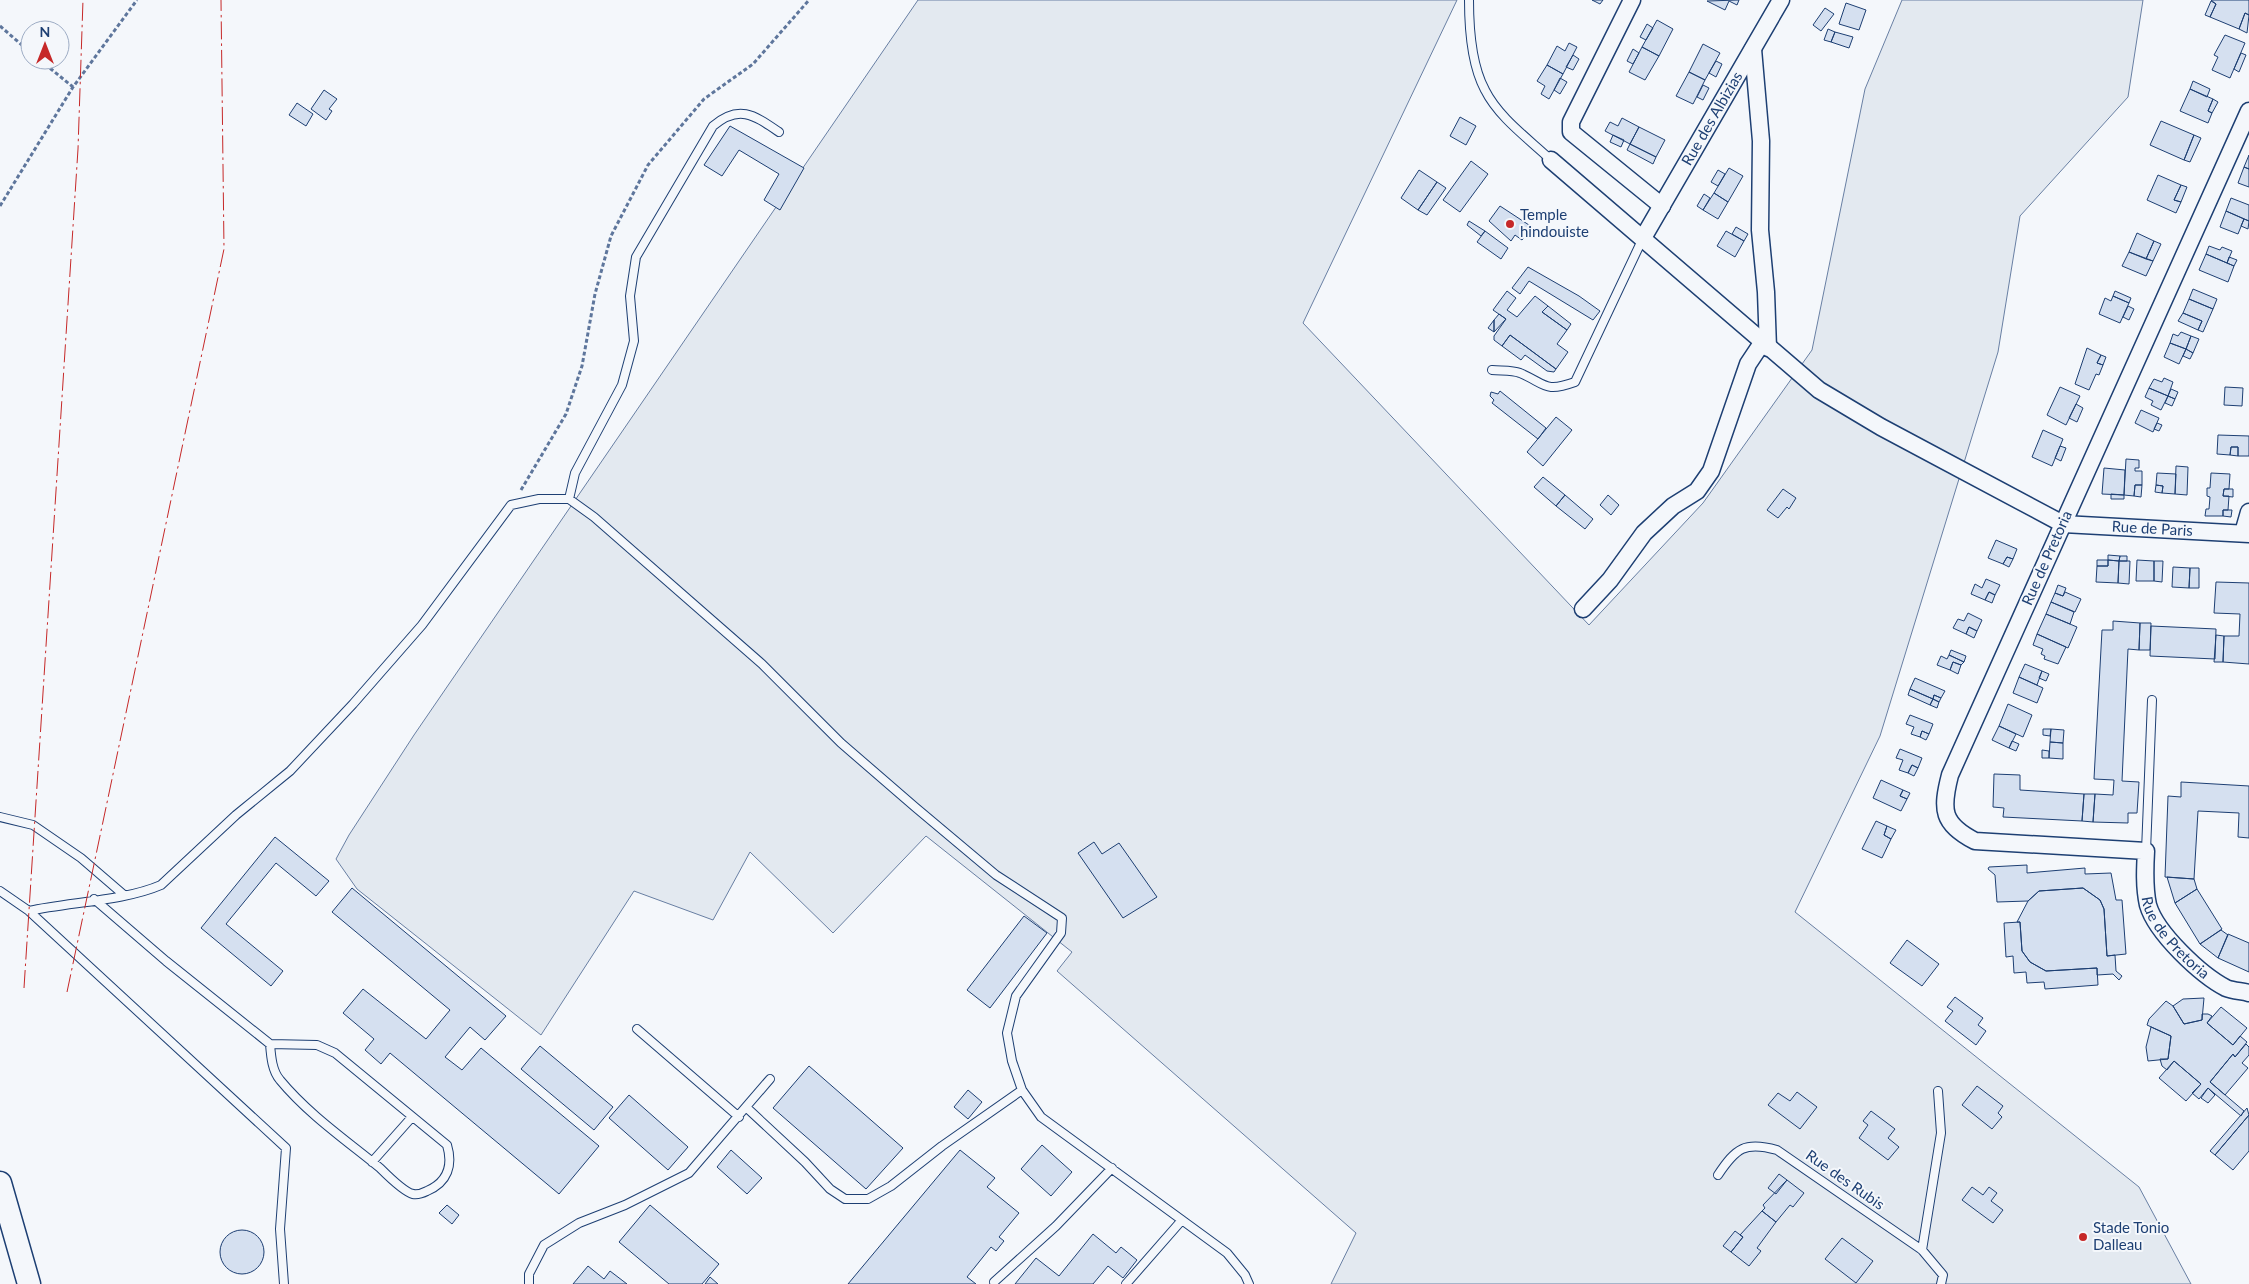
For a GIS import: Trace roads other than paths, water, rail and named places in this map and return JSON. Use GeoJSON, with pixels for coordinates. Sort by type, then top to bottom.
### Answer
{"type":"FeatureCollection","features":[{"type":"Feature","properties":{"kind":"main road"},"geometry":{"type":"LineString","coordinates":[[0,1183],[29,1284]]}},
{"type":"Feature","properties":{"kind":"street"},"geometry":{"type":"LineString","coordinates":[[1632,0],[1571,122],[1572,132],[1662,206]]}},
{"type":"Feature","properties":{"kind":"street","name":"Rue des Albizias"},"geometry":{"type":"LineString","coordinates":[[1643,238],[1781,0]]}},
{"type":"Feature","properties":{"kind":"street"},"geometry":{"type":"LineString","coordinates":[[1583,610],[1610,580],[1644,533],[1673,506],[1697,491],[1711,471],[1748,364],[1765,345],[1766,292],[1760,230],[1761,141],[1753,49]]}},
{"type":"Feature","properties":{"kind":"street","name":"Rue de Pretoria"},"geometry":{"type":"LineString","coordinates":[[2249,111],[1950,775],[1944,797],[1947,817],[1958,832],[1975,842],[2146,850],[2145,878],[2148,906],[2162,930],[2183,955],[2227,988],[2249,993]]}},
{"type":"Feature","properties":{"kind":"street"},"geometry":{"type":"LineString","coordinates":[[1551,160],[1819,390],[1880,428],[2063,524]]}},
{"type":"Feature","properties":{"kind":"street","name":"Rue de Paris"},"geometry":{"type":"LineString","coordinates":[[2063,524],[2246,534],[2249,512]]}},
{"type":"Feature","properties":{"kind":"lane"},"geometry":{"type":"LineString","coordinates":[[1470,0],[1469,22],[1475,56],[1485,90],[1505,117],[1551,160]]}},
{"type":"Feature","properties":{"kind":"lane"},"geometry":{"type":"LineString","coordinates":[[569,499],[575,472],[622,385],[634,341],[630,296],[636,257],[667,202],[712,126],[723,117],[738,112],[757,117],[779,132]]}},
{"type":"Feature","properties":{"kind":"lane"},"geometry":{"type":"LineString","coordinates":[[1492,370],[1518,373],[1538,384],[1557,389],[1575,382],[1643,238]]}},
{"type":"Feature","properties":{"kind":"lane"},"geometry":{"type":"LineString","coordinates":[[29,911],[146,892],[161,885],[236,815],[290,771],[353,704],[422,625],[511,505],[539,499],[569,499],[594,517],[762,664],[841,743],[907,800],[996,874],[1062,918],[1061,933],[1016,996],[1007,1032],[1012,1061],[1022,1090],[1041,1116],[1227,1253],[1249,1284]]}},
{"type":"Feature","properties":{"kind":"lane","name":"Rue de Pretoria"},"geometry":{"type":"LineString","coordinates":[[2146,850],[2152,700]]}},
{"type":"Feature","properties":{"kind":"lane"},"geometry":{"type":"LineString","coordinates":[[0,817],[33,825],[81,858],[124,895]]}},
{"type":"Feature","properties":{"kind":"lane"},"geometry":{"type":"LineString","coordinates":[[0,891],[29,911],[286,1148],[280,1229],[284,1284]]}},
{"type":"Feature","properties":{"kind":"lane"},"geometry":{"type":"LineString","coordinates":[[94,899],[166,962],[270,1044],[317,1044],[335,1053],[446,1145],[451,1158],[448,1173],[436,1187],[421,1194],[412,1194],[372,1162],[278,1079],[271,1059],[270,1044]]}},
{"type":"Feature","properties":{"kind":"lane"},"geometry":{"type":"LineString","coordinates":[[637,1029],[739,1117]]}},
{"type":"Feature","properties":{"kind":"lane"},"geometry":{"type":"LineString","coordinates":[[529,1284],[529,1274],[544,1245],[579,1223],[625,1205],[689,1173],[747,1108],[770,1079]]}},
{"type":"Feature","properties":{"kind":"lane"},"geometry":{"type":"LineString","coordinates":[[747,1108],[806,1162],[830,1189],[845,1199],[868,1199],[891,1186],[942,1146],[1022,1090]]}},
{"type":"Feature","properties":{"kind":"lane"},"geometry":{"type":"LineString","coordinates":[[1922,1250],[1941,1133],[1938,1091]]}},
{"type":"Feature","properties":{"kind":"lane"},"geometry":{"type":"LineString","coordinates":[[372,1162],[412,1116]]}},
{"type":"Feature","properties":{"kind":"lane","name":"Rue des Rubis"},"geometry":{"type":"LineString","coordinates":[[1718,1175],[1737,1150],[1749,1146],[1762,1146],[1777,1150],[1922,1250],[1943,1274],[1941,1284]]}},
{"type":"Feature","properties":{"kind":"lane"},"geometry":{"type":"LineString","coordinates":[[994,1282],[1056,1226],[1112,1168]]}},
{"type":"Feature","properties":{"kind":"lane"},"geometry":{"type":"LineString","coordinates":[[1126,1284],[1182,1220]]}},
{"type":"Feature","properties":{"kind":"place","name":"Temple hindouiste"},"geometry":{"type":"Point","coordinates":[1510,224]}},
{"type":"Feature","properties":{"kind":"place","name":"Stade Tonio Dalleau"},"geometry":{"type":"Point","coordinates":[2083,1237]}}]}
